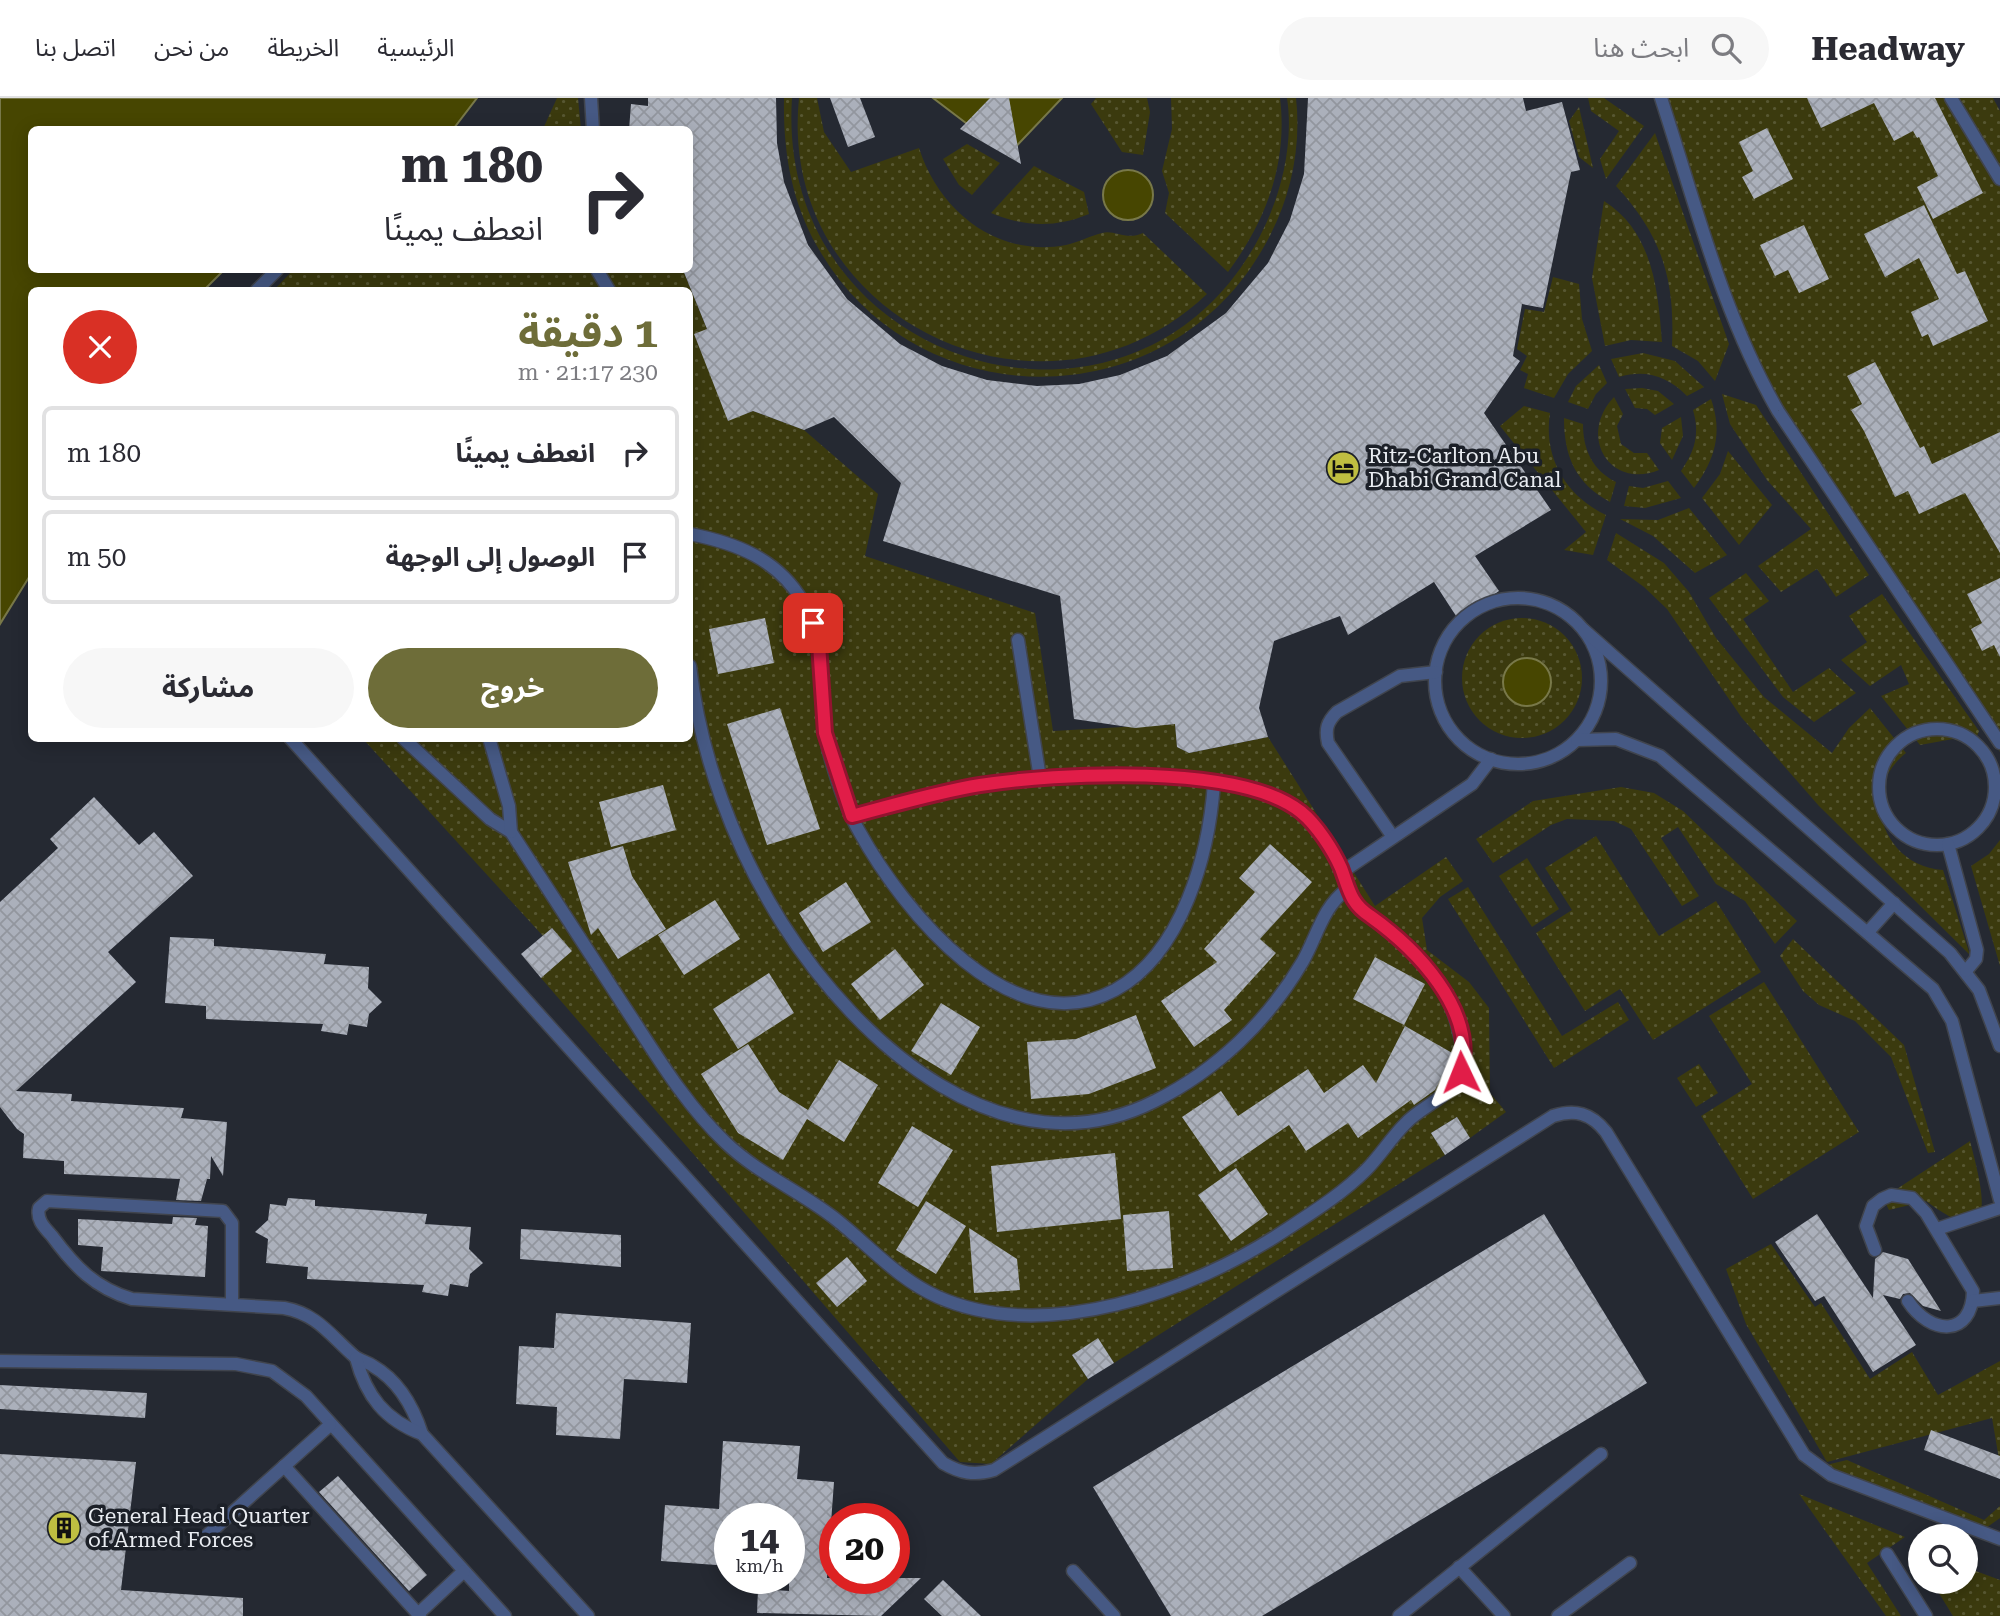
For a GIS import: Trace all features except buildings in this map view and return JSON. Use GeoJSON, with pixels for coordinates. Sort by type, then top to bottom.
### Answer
{"type":"FeatureCollection","features":[{"type":"Feature","properties":{"kind":"lane"},"geometry":{"type":"LineString","coordinates":[[591,98],[593,126]]}},
{"type":"Feature","properties":{"kind":"lane"},"geometry":{"type":"LineString","coordinates":[[1661,98],[1712,264],[1750,359],[1778,411],[2000,743]]}},
{"type":"Feature","properties":{"kind":"lane"},"geometry":{"type":"LineString","coordinates":[[1951,98],[2000,179]]}},
{"type":"Feature","properties":{"kind":"lane"},"geometry":{"type":"LineString","coordinates":[[260,287],[274,273]]}},
{"type":"Feature","properties":{"kind":"lane"},"geometry":{"type":"LineString","coordinates":[[693,535],[739,546],[758,556],[791,585],[804,603],[819,644],[825,733],[852,816],[892,881],[930,927],[961,957],[1016,995],[1058,1004],[1079,1003],[1099,998],[1134,976],[1170,931],[1202,865],[1214,783]]}},
{"type":"Feature","properties":{"kind":"lane"},"geometry":{"type":"LineString","coordinates":[[1584,630],[1596,651],[1601,674],[1600,699],[1591,722],[1577,740],[1546,760],[1509,764],[1474,751],[1448,725],[1438,700],[1436,672],[1445,641],[1466,616],[1496,601],[1528,598],[1544,602],[1573,618],[1894,903],[1966,971],[1989,1011],[2000,1046]]}},
{"type":"Feature","properties":{"kind":"lane"},"geometry":{"type":"LineString","coordinates":[[1018,640],[1040,778]]}},
{"type":"Feature","properties":{"kind":"lane"},"geometry":{"type":"LineString","coordinates":[[1393,837],[1328,743],[1326,731],[1329,720],[1337,712],[1400,676],[1436,672]]}},
{"type":"Feature","properties":{"kind":"lane"},"geometry":{"type":"LineString","coordinates":[[693,683],[701,728],[729,816],[763,889],[806,958],[853,1015],[895,1052],[960,1097],[1004,1115],[1050,1124],[1104,1120],[1143,1106],[1188,1082],[1224,1056],[1268,1012],[1304,959],[1331,903],[1346,890]]}},
{"type":"Feature","properties":{"kind":"lane"},"geometry":{"type":"LineString","coordinates":[[1930,729],[1949,730],[1973,743],[1995,762],[1994,798],[1989,815],[1978,829],[1964,839],[1948,844],[1920,842],[1896,828],[1886,813],[1880,795],[1886,759],[1898,745],[1913,734],[1930,729]]}},
{"type":"Feature","properties":{"kind":"lane"},"geometry":{"type":"LineString","coordinates":[[1577,740],[1616,739],[1644,747],[1660,756],[1920,975],[1944,1004],[1954,1030],[2000,1200]]}},
{"type":"Feature","properties":{"kind":"lane"},"geometry":{"type":"LineString","coordinates":[[294,742],[943,1463],[956,1471],[969,1474],[994,1470],[1553,1116],[1577,1112],[1598,1122],[1606,1132],[1804,1455],[1831,1475],[2000,1539]]}},
{"type":"Feature","properties":{"kind":"lane"},"geometry":{"type":"LineString","coordinates":[[407,742],[480,810],[511,832],[671,1079],[720,1137],[763,1174],[825,1211],[885,1265],[909,1282],[962,1307],[1021,1318],[1089,1311],[1159,1290],[1245,1254],[1326,1204],[1366,1170],[1406,1123],[1453,1086],[1464,1063],[1459,1030],[1448,999],[1421,958],[1390,930],[1359,908],[1346,890],[1342,872],[1310,820],[1301,812],[1262,792],[1214,783],[1119,776],[1040,778],[950,791],[852,816]]}},
{"type":"Feature","properties":{"kind":"lane"},"geometry":{"type":"LineString","coordinates":[[490,742],[509,806],[511,832]]}},
{"type":"Feature","properties":{"kind":"lane"},"geometry":{"type":"LineString","coordinates":[[1342,872],[1472,784],[1491,759]]}},
{"type":"Feature","properties":{"kind":"lane"},"geometry":{"type":"LineString","coordinates":[[1948,844],[1977,950],[1976,959],[1966,971]]}},
{"type":"Feature","properties":{"kind":"lane"},"geometry":{"type":"LineString","coordinates":[[1868,932],[1894,903]]}},
{"type":"Feature","properties":{"kind":"lane"},"geometry":{"type":"LineString","coordinates":[[1875,1250],[1868,1237],[1868,1215],[1873,1206],[1891,1195],[1902,1195],[1921,1205],[1970,1281],[1973,1301],[1963,1319],[1944,1327],[1924,1321],[1908,1301]]}},
{"type":"Feature","properties":{"kind":"lane"},"geometry":{"type":"LineString","coordinates":[[232,1305],[232,1223],[223,1211],[47,1201],[39,1208],[39,1220],[78,1270],[105,1289],[132,1300],[284,1308],[310,1315],[356,1358],[372,1365],[398,1387],[409,1401],[422,1434],[588,1616]]}},
{"type":"Feature","properties":{"kind":"lane"},"geometry":{"type":"LineString","coordinates":[[1937,1229],[2000,1208]]}},
{"type":"Feature","properties":{"kind":"lane"},"geometry":{"type":"LineString","coordinates":[[1973,1301],[2000,1298]]}},
{"type":"Feature","properties":{"kind":"lane"},"geometry":{"type":"LineString","coordinates":[[356,1358],[367,1391],[377,1405],[398,1423],[422,1434]]}},
{"type":"Feature","properties":{"kind":"lane"},"geometry":{"type":"LineString","coordinates":[[0,1361],[253,1365],[291,1382],[505,1616]]}},
{"type":"Feature","properties":{"kind":"lane"},"geometry":{"type":"LineString","coordinates":[[204,1538],[330,1425]]}},
{"type":"Feature","properties":{"kind":"lane"},"geometry":{"type":"LineString","coordinates":[[1399,1616],[1601,1454]]}},
{"type":"Feature","properties":{"kind":"lane"},"geometry":{"type":"LineString","coordinates":[[284,1466],[419,1615],[464,1571]]}},
{"type":"Feature","properties":{"kind":"lane"},"geometry":{"type":"LineString","coordinates":[[1887,1554],[1926,1616]]}},
{"type":"Feature","properties":{"kind":"lane"},"geometry":{"type":"LineString","coordinates":[[1558,1616],[1630,1563]]}},
{"type":"Feature","properties":{"kind":"lane"},"geometry":{"type":"LineString","coordinates":[[1460,1567],[1504,1616]]}},
{"type":"Feature","properties":{"kind":"lane"},"geometry":{"type":"LineString","coordinates":[[1073,1570],[1114,1616]]}},
{"type":"Feature","properties":{"kind":"shaded area"},"geometry":{"type":"Polygon","coordinates":[[[0,98],[477,98],[456,126],[28,126],[28,273],[221,273],[207,287],[28,287],[28,579],[0,624],[0,98]]]}},
{"type":"Feature","properties":{"kind":"shaded area"},"geometry":{"type":"Polygon","coordinates":[[[557,98],[578,98],[581,126],[544,126],[557,98]]]}},
{"type":"Feature","properties":{"kind":"shaded area"},"geometry":{"type":"Polygon","coordinates":[[[784,98],[792,98],[802,191],[840,267],[899,324],[972,359],[1052,369],[1131,354],[1203,310],[1260,236],[1274,204],[1287,151],[1287,98],[1296,98],[1297,138],[1291,177],[1280,215],[1262,250],[1218,306],[1164,346],[1103,369],[1038,377],[974,368],[913,343],[860,303],[817,246],[801,211],[787,156],[784,98]]]}},
{"type":"Feature","properties":{"kind":"shaded area"},"geometry":{"type":"Polygon","coordinates":[[[799,98],[817,98],[824,132],[851,172],[919,148],[928,171],[956,210],[994,237],[1041,247],[1066,245],[1107,232],[1131,236],[1143,233],[1207,294],[1142,339],[1072,359],[1001,358],[934,337],[875,298],[830,244],[803,176],[799,98]]]}},
{"type":"Feature","properties":{"kind":"shaded area"},"geometry":{"type":"Polygon","coordinates":[[[933,98],[1062,98],[1008,155],[933,98]]]}},
{"type":"Feature","properties":{"kind":"shaded area"},"geometry":{"type":"Polygon","coordinates":[[[1096,98],[1147,98],[1150,112],[1143,155],[1122,152],[1091,104],[1096,98]]]}},
{"type":"Feature","properties":{"kind":"shaded area"},"geometry":{"type":"Polygon","coordinates":[[[1171,98],[1280,98],[1281,145],[1271,190],[1253,232],[1228,272],[1165,213],[1169,193],[1162,171],[1172,129],[1171,98]]]}},
{"type":"Feature","properties":{"kind":"shaded area"},"geometry":{"type":"Polygon","coordinates":[[[1588,98],[1604,98],[1644,126],[1606,179],[1600,159],[1619,131],[1591,111],[1588,98]]]}},
{"type":"Feature","properties":{"kind":"shaded area"},"geometry":{"type":"Polygon","coordinates":[[[1661,98],[1993,98],[2000,111],[2000,752],[1990,731],[1751,370],[1661,98]]]}},
{"type":"Feature","properties":{"kind":"shaded area"},"geometry":{"type":"Polygon","coordinates":[[[1579,107],[1593,168],[1579,157],[1569,121],[1579,107]]]}},
{"type":"Feature","properties":{"kind":"shaded area"},"geometry":{"type":"Polygon","coordinates":[[[1655,133],[1729,344],[1715,381],[1698,361],[1672,346],[1671,300],[1662,260],[1645,223],[1616,186],[1655,133]]]}},
{"type":"Feature","properties":{"kind":"shaded area"},"geometry":{"type":"Polygon","coordinates":[[[967,144],[1000,163],[972,195],[959,185],[943,159],[967,144]]]}},
{"type":"Feature","properties":{"kind":"shaded area"},"geometry":{"type":"Polygon","coordinates":[[[1034,166],[1084,192],[1089,214],[1064,222],[1040,224],[1016,221],[991,213],[1034,166]]]}},
{"type":"Feature","properties":{"kind":"shaded area"},"geometry":{"type":"Polygon","coordinates":[[[1128,170],[1145,178],[1153,195],[1145,212],[1128,220],[1111,212],[1103,195],[1111,178],[1128,170]]]}},
{"type":"Feature","properties":{"kind":"shaded area"},"geometry":{"type":"Polygon","coordinates":[[[1604,201],[1633,229],[1643,246],[1655,283],[1662,342],[1631,340],[1605,346],[1592,278],[1604,201]]]}},
{"type":"Feature","properties":{"kind":"shaded area"},"geometry":{"type":"Polygon","coordinates":[[[290,273],[684,273],[690,287],[277,287],[290,273]]]}},
{"type":"Feature","properties":{"kind":"shaded area"},"geometry":{"type":"Polygon","coordinates":[[[1553,277],[1579,284],[1582,319],[1592,351],[1568,374],[1554,398],[1524,388],[1528,374],[1520,370],[1527,356],[1517,349],[1525,309],[1544,312],[1553,277]]]}},
{"type":"Feature","properties":{"kind":"shaded area"},"geometry":{"type":"Polygon","coordinates":[[[693,295],[707,329],[728,420],[753,411],[804,430],[878,494],[865,556],[1035,613],[1053,731],[1175,724],[1177,747],[1189,753],[1268,737],[1375,906],[1446,857],[1463,881],[1440,897],[1422,918],[1427,950],[1469,982],[1489,1008],[1490,1093],[1506,1112],[1470,1138],[1457,1117],[1431,1133],[1445,1155],[1114,1363],[1098,1339],[1072,1355],[1088,1379],[991,1464],[960,1462],[541,978],[571,951],[552,928],[543,936],[366,742],[693,742],[693,295]]]}},
{"type":"Feature","properties":{"kind":"shaded area"},"geometry":{"type":"Polygon","coordinates":[[[1643,353],[1675,361],[1704,387],[1687,396],[1672,383],[1656,376],[1638,374],[1619,377],[1611,359],[1643,353]]]}},
{"type":"Feature","properties":{"kind":"shaded area"},"geometry":{"type":"Polygon","coordinates":[[[1599,365],[1607,383],[1596,394],[1588,409],[1568,402],[1576,386],[1599,365]]]}},
{"type":"Feature","properties":{"kind":"shaded area"},"geometry":{"type":"Polygon","coordinates":[[[1625,389],[1658,391],[1674,404],[1655,415],[1647,409],[1635,408],[1625,389]]]}},
{"type":"Feature","properties":{"kind":"shaded area"},"geometry":{"type":"Polygon","coordinates":[[[1722,394],[1756,405],[1869,575],[1836,597],[1817,569],[1781,592],[1758,566],[1811,529],[1767,480],[1730,424],[1722,394]]]}},
{"type":"Feature","properties":{"kind":"shaded area"},"geometry":{"type":"Polygon","coordinates":[[[1614,397],[1623,414],[1617,426],[1621,444],[1634,453],[1647,453],[1659,470],[1641,474],[1626,473],[1613,466],[1604,456],[1599,443],[1599,428],[1603,412],[1614,397]]]}},
{"type":"Feature","properties":{"kind":"shaded area"},"geometry":{"type":"Polygon","coordinates":[[[1711,399],[1715,411],[1715,446],[1707,467],[1694,488],[1681,471],[1695,442],[1693,410],[1711,399]]]}},
{"type":"Feature","properties":{"kind":"shaded area"},"geometry":{"type":"Polygon","coordinates":[[[1524,406],[1550,413],[1550,445],[1560,474],[1579,497],[1606,515],[1593,555],[1564,550],[1586,532],[1500,426],[1524,406]]]}},
{"type":"Feature","properties":{"kind":"shaded area"},"geometry":{"type":"Polygon","coordinates":[[[1681,417],[1683,436],[1672,460],[1660,443],[1662,428],[1681,417]]]}},
{"type":"Feature","properties":{"kind":"shaded area"},"geometry":{"type":"Polygon","coordinates":[[[1564,418],[1583,424],[1590,458],[1616,482],[1610,502],[1588,486],[1574,467],[1566,444],[1564,418]]]}},
{"type":"Feature","properties":{"kind":"shaded area"},"geometry":{"type":"Polygon","coordinates":[[[1728,451],[1772,505],[1739,545],[1702,498],[1720,474],[1728,451]]]}},
{"type":"Feature","properties":{"kind":"shaded area"},"geometry":{"type":"Polygon","coordinates":[[[1668,481],[1681,498],[1645,508],[1624,506],[1629,486],[1643,488],[1668,481]]]}},
{"type":"Feature","properties":{"kind":"shaded area"},"geometry":{"type":"Polygon","coordinates":[[[1689,508],[1727,555],[1695,573],[1653,536],[1620,519],[1658,520],[1689,508]]]}},
{"type":"Feature","properties":{"kind":"shaded area"},"geometry":{"type":"Polygon","coordinates":[[[1616,533],[1664,563],[1689,592],[1716,638],[1764,697],[1832,753],[1849,728],[1870,708],[1906,753],[1891,769],[1883,787],[1880,806],[1884,825],[1892,842],[1905,856],[1922,865],[1943,870],[1970,955],[1819,806],[1742,718],[1667,609],[1644,587],[1607,560],[1616,533]]]}},
{"type":"Feature","properties":{"kind":"shaded area"},"geometry":{"type":"Polygon","coordinates":[[[1746,573],[1769,601],[1743,619],[1793,692],[1829,668],[1856,693],[1814,722],[1783,697],[1709,598],[1746,573]]]}},
{"type":"Feature","properties":{"kind":"shaded area"},"geometry":{"type":"Polygon","coordinates":[[[1882,594],[1979,731],[1973,746],[1953,739],[1920,745],[1881,696],[1909,684],[1901,665],[1870,686],[1841,660],[1867,642],[1849,616],[1882,594]]]}},
{"type":"Feature","properties":{"kind":"shaded area"},"geometry":{"type":"Polygon","coordinates":[[[1522,618],[1545,622],[1565,635],[1578,655],[1582,678],[1578,701],[1565,721],[1545,734],[1522,738],[1499,734],[1479,721],[1466,701],[1462,678],[1466,655],[1479,635],[1499,622],[1522,618]]]}},
{"type":"Feature","properties":{"kind":"shaded area"},"geometry":{"type":"Polygon","coordinates":[[[1527,658],[1544,665],[1551,682],[1544,699],[1527,706],[1510,699],[1503,682],[1510,665],[1527,658]]]}},
{"type":"Feature","properties":{"kind":"shaded area"},"geometry":{"type":"Polygon","coordinates":[[[1621,787],[1654,793],[1683,811],[1797,921],[1775,944],[1745,901],[1716,884],[1678,827],[1661,838],[1699,896],[1682,906],[1631,829],[1614,821],[1567,819],[1551,825],[1493,863],[1476,839],[1533,801],[1621,787]]]}},
{"type":"Feature","properties":{"kind":"shaded area"},"geometry":{"type":"Polygon","coordinates":[[[1596,836],[1659,936],[1716,901],[1761,972],[1653,1040],[1620,989],[1585,1011],[1536,933],[1572,910],[1545,868],[1596,836]]]}},
{"type":"Feature","properties":{"kind":"shaded area"},"geometry":{"type":"Polygon","coordinates":[[[2000,840],[2000,966],[1971,866],[1989,854],[2000,840]]]}},
{"type":"Feature","properties":{"kind":"shaded area"},"geometry":{"type":"Polygon","coordinates":[[[1527,858],[1559,909],[1532,927],[1499,876],[1527,858]]]}},
{"type":"Feature","properties":{"kind":"shaded area"},"geometry":{"type":"Polygon","coordinates":[[[1468,887],[1562,1036],[1618,1002],[1629,1020],[1554,1068],[1448,899],[1468,887]]]}},
{"type":"Feature","properties":{"kind":"shaded area"},"geometry":{"type":"Polygon","coordinates":[[[1793,939],[1904,1045],[1935,1152],[1928,1153],[1891,1057],[1855,1021],[1819,1005],[1803,991],[1780,956],[1793,939]]]}},
{"type":"Feature","properties":{"kind":"shaded area"},"geometry":{"type":"Polygon","coordinates":[[[1764,982],[1859,1132],[1753,1199],[1701,1116],[1752,1084],[1709,1016],[1764,982]]]}},
{"type":"Feature","properties":{"kind":"shaded area"},"geometry":{"type":"Polygon","coordinates":[[[1699,1064],[1718,1093],[1696,1107],[1677,1078],[1699,1064]]]}},
{"type":"Feature","properties":{"kind":"shaded area"},"geometry":{"type":"Polygon","coordinates":[[[1970,1141],[1982,1198],[1981,1212],[1976,1220],[1966,1222],[1950,1216],[1926,1201],[1889,1210],[1883,1198],[1970,1141]]]}},
{"type":"Feature","properties":{"kind":"shaded area"},"geometry":{"type":"Polygon","coordinates":[[[1771,1244],[1815,1307],[1821,1303],[1870,1379],[1912,1352],[1938,1395],[2000,1361],[2000,1465],[1992,1418],[1827,1462],[1746,1324],[1726,1269],[1771,1244]]]}},
{"type":"Feature","properties":{"kind":"shaded area"},"geometry":{"type":"Polygon","coordinates":[[[1847,1460],[1984,1520],[2000,1506],[2000,1518],[1986,1528],[1978,1528],[1978,1524],[1956,1524],[1826,1465],[1847,1460]]]}},
{"type":"Feature","properties":{"kind":"shaded area"},"geometry":{"type":"Polygon","coordinates":[[[1799,1494],[1905,1537],[1867,1563],[1901,1616],[1886,1616],[1799,1494]]]}},
{"type":"Feature","properties":{"kind":"shaded area"},"geometry":{"type":"Polygon","coordinates":[[[1978,1572],[2000,1580],[2000,1616],[1953,1616],[1939,1594],[1978,1594],[1978,1572]]]}},
{"type":"Feature","properties":{"kind":"place","name":"Ritz-Carlton Abu Dhabi Grand Canal"},"geometry":{"type":"Point","coordinates":[1343,468]}},
{"type":"Feature","properties":{"kind":"place","name":"General Head Quarter of Armed Forces"},"geometry":{"type":"Point","coordinates":[64,1528]}},
{"type":"Feature","properties":{"kind":"route"},"geometry":{"type":"LineString","coordinates":[[813,623],[819,644],[821,711],[825,733],[852,816],[950,791],[1040,778],[1170,778],[1214,783],[1277,797],[1310,820],[1339,864],[1346,890],[1359,908],[1403,941],[1421,958],[1436,978],[1456,1020],[1464,1063],[1461,1072]]}}]}
